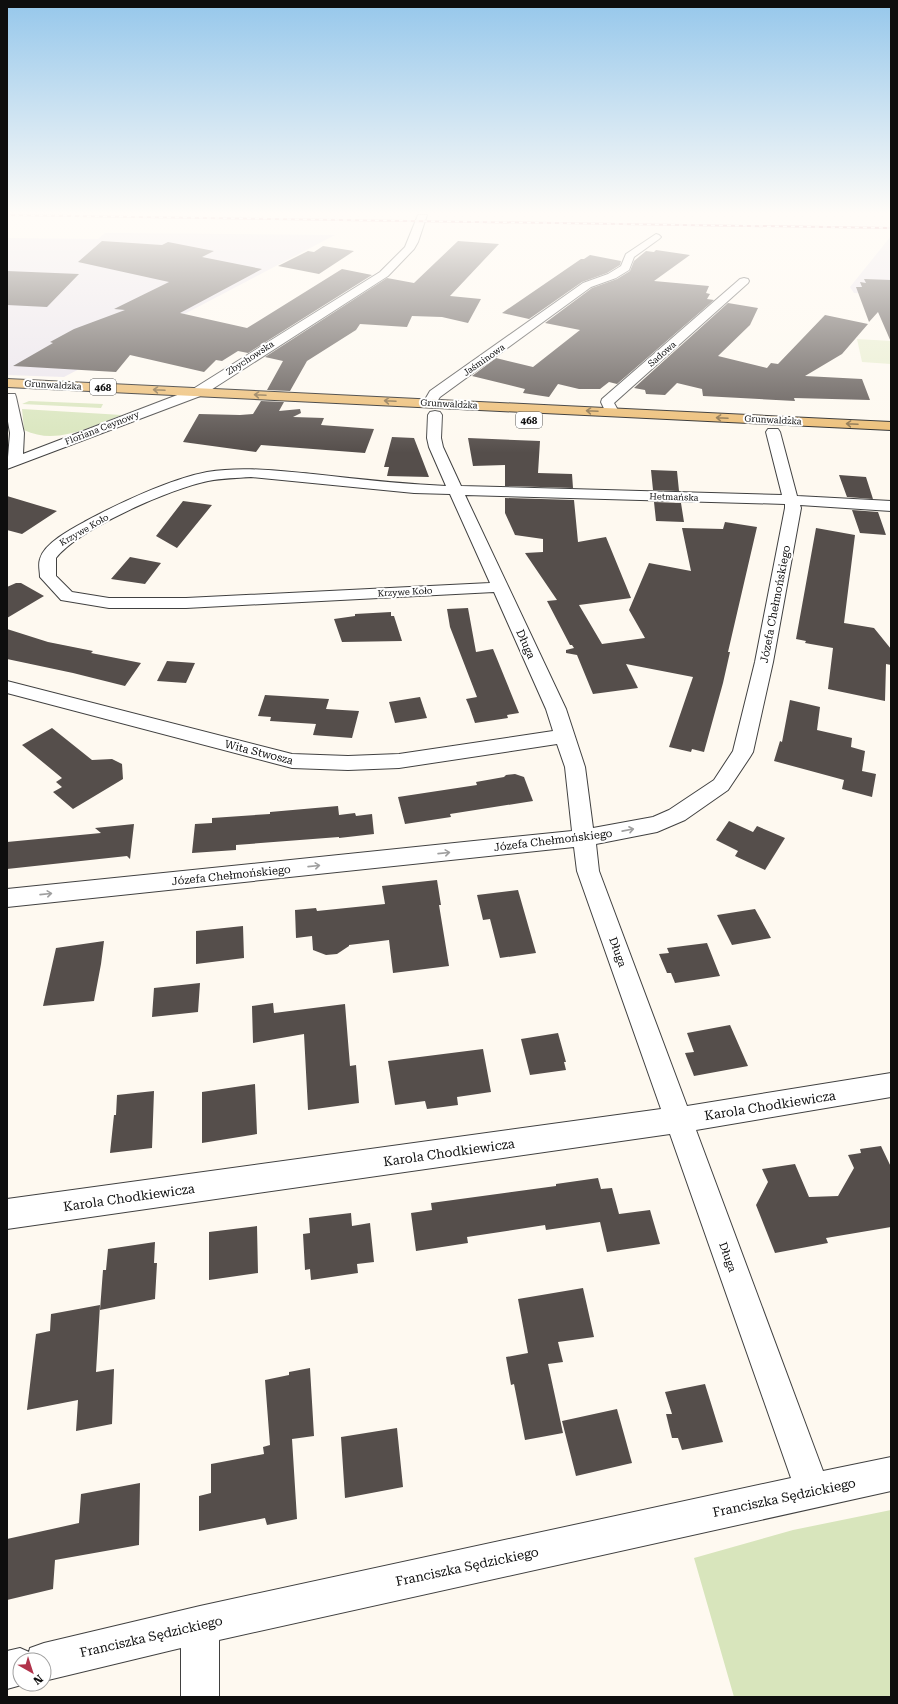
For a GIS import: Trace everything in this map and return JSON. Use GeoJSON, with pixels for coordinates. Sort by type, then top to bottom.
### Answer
{"type":"FeatureCollection","features":[{"type":"Feature","properties":{"kind":"main road","name":"Grunwaldzka"},"geometry":{"type":"LineString","coordinates":[[7,383],[198,392],[773,432],[891,437]]}},
{"type":"Feature","properties":{"kind":"main road","name":"Grunwaldzka"},"geometry":{"type":"LineString","coordinates":[[9,396],[26,397]]}},
{"type":"Feature","properties":{"kind":"main road","name":"Grunwaldzka"},"geometry":{"type":"LineString","coordinates":[[63,398],[168,403],[612,412],[891,426]]}},
{"type":"Feature","properties":{"kind":"street","name":"Zbychowska"},"geometry":{"type":"LineString","coordinates":[[198,392],[352,295]]}},
{"type":"Feature","properties":{"kind":"street","name":"Jaśminowa"},"geometry":{"type":"LineString","coordinates":[[432,409],[435,394],[574,295]]}},
{"type":"Feature","properties":{"kind":"street","name":"Sadowa"},"geometry":{"type":"LineString","coordinates":[[612,412],[607,402],[729,295]]}},
{"type":"Feature","properties":{"kind":"street","name":"Floriana Ceynowy"},"geometry":{"type":"LineString","coordinates":[[11,463],[198,392]]}},
{"type":"Feature","properties":{"kind":"street"},"geometry":{"type":"LineString","coordinates":[[9,396],[17,433],[11,463]]}},
{"type":"Feature","properties":{"kind":"street","name":"Długa"},"geometry":{"type":"LineString","coordinates":[[432,409],[436,447],[556,709],[575,767],[588,871],[813,1491]]}},
{"type":"Feature","properties":{"kind":"street","name":"Józefa Chełmońskiego"},"geometry":{"type":"LineString","coordinates":[[7,898],[584,838],[657,824],[677,815],[721,785],[743,752],[766,655],[793,508],[773,432]]}},
{"type":"Feature","properties":{"kind":"street"},"geometry":{"type":"LineString","coordinates":[[17,433],[66,442]]}},
{"type":"Feature","properties":{"kind":"street","name":"Krzywe Koło"},"geometry":{"type":"LineString","coordinates":[[456,490],[414,489],[258,473],[235,473],[205,478],[170,488],[127,506],[70,536],[55,547],[48,557],[48,577],[67,596],[109,604],[186,603],[501,587]]}},
{"type":"Feature","properties":{"kind":"street","name":"Hetmańska"},"geometry":{"type":"LineString","coordinates":[[456,490],[792,500],[891,506]]}},
{"type":"Feature","properties":{"kind":"street","name":"Wita Stwosza"},"geometry":{"type":"LineString","coordinates":[[7,687],[292,761],[348,763],[399,761],[565,736]]}},
{"type":"Feature","properties":{"kind":"street","name":"Karola Chodkiewicza"},"geometry":{"type":"LineString","coordinates":[[7,1214],[678,1120],[891,1085]]}},
{"type":"Feature","properties":{"kind":"street","name":"Franciszka Sędzickiego"},"geometry":{"type":"LineString","coordinates":[[52,1660],[200,1624],[891,1474]]}},
{"type":"Feature","properties":{"kind":"street"},"geometry":{"type":"LineString","coordinates":[[200,1624],[200,1697]]}},
{"type":"Feature","properties":{"kind":"shaded area"},"geometry":{"type":"Polygon","coordinates":[[[7,295],[221,295],[64,377],[7,375],[7,295]]]}},
{"type":"Feature","properties":{"kind":"green space"},"geometry":{"type":"Polygon","coordinates":[[[857,339],[891,341],[891,364],[862,362],[857,339]]]}},
{"type":"Feature","properties":{"kind":"green space"},"geometry":{"type":"Polygon","coordinates":[[[29,401],[103,404],[101,408],[22,404],[29,401]]]}},
{"type":"Feature","properties":{"kind":"green space"},"geometry":{"type":"Polygon","coordinates":[[[22,409],[122,415],[74,433],[49,436],[24,430],[22,409]]]}},
{"type":"Feature","properties":{"kind":"green space"},"geometry":{"type":"Polygon","coordinates":[[[891,1510],[891,1697],[734,1697],[694,1558],[793,1530],[891,1510]]]}},
{"type":"Feature","properties":{"kind":"building"},"geometry":{"type":"Polygon","coordinates":[[[7,295],[59,295],[47,307],[7,305],[7,295]]]}},
{"type":"Feature","properties":{"kind":"building"},"geometry":{"type":"Polygon","coordinates":[[[143,295],[214,295],[180,313],[247,328],[301,295],[341,295],[248,353],[238,351],[222,361],[216,360],[204,372],[130,355],[116,372],[13,366],[53,343],[50,342],[74,329],[125,310],[114,309],[143,295]]]}},
{"type":"Feature","properties":{"kind":"building"},"geometry":{"type":"Polygon","coordinates":[[[361,295],[451,295],[450,296],[481,299],[468,323],[442,317],[412,316],[407,327],[360,324],[356,330],[307,361],[290,391],[267,390],[283,361],[265,357],[361,295]]]}},
{"type":"Feature","properties":{"kind":"building"},"geometry":{"type":"Polygon","coordinates":[[[529,295],[564,295],[529,319],[502,313],[529,295]]]}},
{"type":"Feature","properties":{"kind":"building"},"geometry":{"type":"Polygon","coordinates":[[[583,295],[710,295],[707,299],[714,300],[617,384],[609,382],[600,389],[579,389],[558,384],[549,397],[523,393],[525,389],[472,376],[496,358],[533,367],[580,330],[545,323],[583,295]]]}},
{"type":"Feature","properties":{"kind":"building"},"geometry":{"type":"Polygon","coordinates":[[[859,295],[891,295],[891,342],[878,312],[869,322],[859,295]]]}},
{"type":"Feature","properties":{"kind":"building"},"geometry":{"type":"Polygon","coordinates":[[[728,303],[758,308],[750,325],[718,356],[767,368],[771,363],[778,364],[825,315],[868,324],[842,354],[805,376],[862,379],[870,400],[794,398],[795,401],[703,396],[702,389],[677,383],[665,395],[646,394],[645,390],[634,388],[728,303]]]}},
{"type":"Feature","properties":{"kind":"building"},"geometry":{"type":"Polygon","coordinates":[[[261,401],[284,402],[279,411],[300,409],[301,413],[293,417],[324,418],[321,425],[374,429],[365,453],[261,445],[256,452],[183,442],[199,414],[253,414],[261,401]]]}},
{"type":"Feature","properties":{"kind":"building"},"geometry":{"type":"Polygon","coordinates":[[[392,437],[414,438],[429,477],[387,476],[389,467],[384,467],[392,437]]]}},
{"type":"Feature","properties":{"kind":"building"},"geometry":{"type":"Polygon","coordinates":[[[468,438],[540,441],[538,473],[572,474],[573,488],[505,486],[505,465],[473,466],[468,438]]]}},
{"type":"Feature","properties":{"kind":"building"},"geometry":{"type":"Polygon","coordinates":[[[651,470],[677,471],[679,491],[653,490],[651,470]]]}},
{"type":"Feature","properties":{"kind":"building"},"geometry":{"type":"Polygon","coordinates":[[[839,475],[866,477],[873,499],[847,497],[839,475]]]}},
{"type":"Feature","properties":{"kind":"building"},"geometry":{"type":"Polygon","coordinates":[[[7,496],[57,511],[22,534],[7,530],[7,496]]]}},
{"type":"Feature","properties":{"kind":"building"},"geometry":{"type":"Polygon","coordinates":[[[505,498],[574,500],[578,542],[606,537],[631,598],[579,605],[602,644],[645,638],[629,610],[649,563],[691,571],[682,528],[723,529],[725,522],[757,527],[728,652],[730,652],[723,683],[704,752],[692,749],[691,752],[669,747],[693,677],[626,664],[638,688],[593,694],[577,655],[566,653],[566,650],[574,648],[570,645],[547,601],[557,600],[525,553],[543,552],[543,539],[515,535],[505,513],[505,498]]]}},
{"type":"Feature","properties":{"kind":"building"},"geometry":{"type":"Polygon","coordinates":[[[183,501],[212,505],[177,548],[156,536],[183,501]]]}},
{"type":"Feature","properties":{"kind":"building"},"geometry":{"type":"Polygon","coordinates":[[[654,502],[681,503],[684,522],[656,521],[654,502]]]}},
{"type":"Feature","properties":{"kind":"building"},"geometry":{"type":"Polygon","coordinates":[[[852,510],[878,512],[886,535],[860,533],[852,510]]]}},
{"type":"Feature","properties":{"kind":"building"},"geometry":{"type":"Polygon","coordinates":[[[816,528],[855,535],[844,623],[874,628],[891,649],[891,665],[886,664],[885,701],[828,689],[833,648],[805,643],[806,641],[796,639],[816,528]]]}},
{"type":"Feature","properties":{"kind":"building"},"geometry":{"type":"Polygon","coordinates":[[[130,557],[161,563],[145,584],[111,579],[130,557]]]}},
{"type":"Feature","properties":{"kind":"building"},"geometry":{"type":"Polygon","coordinates":[[[16,583],[21,583],[44,596],[7,618],[7,587],[16,583]]]}},
{"type":"Feature","properties":{"kind":"building"},"geometry":{"type":"Polygon","coordinates":[[[468,608],[476,652],[493,649],[519,713],[507,715],[508,718],[475,723],[466,699],[477,697],[450,627],[447,609],[468,608]]]}},
{"type":"Feature","properties":{"kind":"building"},"geometry":{"type":"Polygon","coordinates":[[[391,612],[391,616],[394,616],[402,641],[342,642],[334,619],[355,616],[355,614],[391,612]]]}},
{"type":"Feature","properties":{"kind":"building"},"geometry":{"type":"Polygon","coordinates":[[[7,629],[48,642],[93,651],[91,653],[141,663],[125,686],[7,659],[7,629]]]}},
{"type":"Feature","properties":{"kind":"building"},"geometry":{"type":"Polygon","coordinates":[[[167,661],[195,663],[186,683],[157,681],[167,661]]]}},
{"type":"Feature","properties":{"kind":"building"},"geometry":{"type":"Polygon","coordinates":[[[265,695],[329,699],[326,709],[359,711],[352,738],[313,735],[316,724],[270,721],[271,717],[258,716],[265,695]]]}},
{"type":"Feature","properties":{"kind":"building"},"geometry":{"type":"Polygon","coordinates":[[[420,697],[427,718],[395,723],[389,702],[420,697]]]}},
{"type":"Feature","properties":{"kind":"building"},"geometry":{"type":"Polygon","coordinates":[[[790,700],[820,707],[817,730],[852,738],[851,747],[865,751],[862,771],[876,774],[872,797],[842,789],[844,780],[774,761],[780,741],[782,742],[790,700]]]}},
{"type":"Feature","properties":{"kind":"building"},"geometry":{"type":"Polygon","coordinates":[[[52,728],[92,760],[112,759],[122,764],[123,779],[73,809],[53,792],[62,787],[56,782],[62,778],[22,745],[52,728]]]}},
{"type":"Feature","properties":{"kind":"building"},"geometry":{"type":"Polygon","coordinates":[[[515,774],[524,777],[533,801],[450,814],[451,817],[405,824],[398,797],[477,785],[476,782],[515,774]]]}},
{"type":"Feature","properties":{"kind":"building"},"geometry":{"type":"Polygon","coordinates":[[[338,806],[339,815],[355,813],[356,816],[372,814],[374,834],[339,838],[236,845],[236,850],[192,853],[195,824],[212,823],[212,818],[270,814],[270,812],[338,806]]]}},
{"type":"Feature","properties":{"kind":"building"},"geometry":{"type":"Polygon","coordinates":[[[729,821],[753,832],[757,826],[785,838],[765,870],[735,856],[738,851],[716,840],[729,821]]]}},
{"type":"Feature","properties":{"kind":"building"},"geometry":{"type":"Polygon","coordinates":[[[134,824],[130,859],[127,856],[7,869],[7,842],[101,833],[95,828],[134,824]]]}},
{"type":"Feature","properties":{"kind":"building"},"geometry":{"type":"Polygon","coordinates":[[[437,880],[441,905],[439,905],[449,966],[393,973],[389,940],[349,945],[337,954],[326,955],[313,950],[312,936],[296,938],[295,910],[316,908],[317,911],[385,904],[382,886],[437,880]]]}},
{"type":"Feature","properties":{"kind":"building"},"geometry":{"type":"Polygon","coordinates":[[[518,890],[536,953],[500,958],[490,919],[483,920],[477,895],[518,890]]]}},
{"type":"Feature","properties":{"kind":"building"},"geometry":{"type":"Polygon","coordinates":[[[755,909],[771,938],[732,945],[717,915],[755,909]]]}},
{"type":"Feature","properties":{"kind":"building"},"geometry":{"type":"Polygon","coordinates":[[[243,926],[244,958],[196,964],[196,931],[243,926]]]}},
{"type":"Feature","properties":{"kind":"building"},"geometry":{"type":"Polygon","coordinates":[[[104,941],[94,1001],[43,1006],[56,948],[104,941]]]}},
{"type":"Feature","properties":{"kind":"building"},"geometry":{"type":"Polygon","coordinates":[[[707,943],[720,976],[675,983],[671,973],[667,973],[659,954],[669,953],[667,948],[707,943]]]}},
{"type":"Feature","properties":{"kind":"building"},"geometry":{"type":"Polygon","coordinates":[[[200,983],[198,1012],[152,1017],[154,988],[200,983]]]}},
{"type":"Feature","properties":{"kind":"building"},"geometry":{"type":"Polygon","coordinates":[[[273,1003],[274,1013],[345,1004],[350,1066],[356,1065],[359,1103],[308,1110],[304,1034],[253,1043],[252,1006],[273,1003]]]}},
{"type":"Feature","properties":{"kind":"building"},"geometry":{"type":"Polygon","coordinates":[[[730,1025],[748,1066],[694,1076],[685,1053],[694,1052],[687,1033],[730,1025]]]}},
{"type":"Feature","properties":{"kind":"building"},"geometry":{"type":"Polygon","coordinates":[[[558,1033],[566,1062],[564,1062],[566,1070],[530,1075],[521,1039],[558,1033]]]}},
{"type":"Feature","properties":{"kind":"building"},"geometry":{"type":"Polygon","coordinates":[[[483,1049],[491,1092],[457,1097],[458,1105],[427,1109],[425,1101],[395,1105],[388,1061],[483,1049]]]}},
{"type":"Feature","properties":{"kind":"building"},"geometry":{"type":"Polygon","coordinates":[[[255,1084],[257,1134],[202,1143],[202,1092],[255,1084]]]}},
{"type":"Feature","properties":{"kind":"building"},"geometry":{"type":"Polygon","coordinates":[[[154,1091],[152,1148],[110,1153],[114,1115],[116,1115],[117,1095],[154,1091]]]}},
{"type":"Feature","properties":{"kind":"building"},"geometry":{"type":"Polygon","coordinates":[[[881,1146],[891,1167],[891,1227],[826,1238],[828,1243],[775,1253],[756,1205],[768,1182],[762,1169],[795,1164],[809,1197],[838,1196],[854,1168],[848,1155],[861,1153],[860,1149],[881,1146]]]}},
{"type":"Feature","properties":{"kind":"building"},"geometry":{"type":"Polygon","coordinates":[[[598,1178],[601,1189],[612,1188],[619,1214],[650,1210],[660,1244],[607,1252],[600,1222],[546,1230],[545,1225],[467,1237],[468,1243],[416,1251],[411,1213],[432,1210],[431,1203],[556,1186],[556,1184],[598,1178]]]}},
{"type":"Feature","properties":{"kind":"building"},"geometry":{"type":"Polygon","coordinates":[[[351,1213],[352,1226],[370,1223],[374,1262],[357,1264],[358,1273],[311,1280],[310,1269],[305,1270],[303,1234],[310,1233],[309,1218],[351,1213]]]}},
{"type":"Feature","properties":{"kind":"building"},"geometry":{"type":"Polygon","coordinates":[[[257,1226],[258,1273],[209,1280],[209,1232],[257,1226]]]}},
{"type":"Feature","properties":{"kind":"building"},"geometry":{"type":"Polygon","coordinates":[[[155,1242],[154,1263],[157,1263],[155,1299],[100,1310],[103,1270],[106,1270],[108,1249],[155,1242]]]}},
{"type":"Feature","properties":{"kind":"building"},"geometry":{"type":"Polygon","coordinates":[[[583,1288],[594,1337],[558,1342],[563,1362],[548,1364],[563,1433],[525,1440],[514,1384],[511,1385],[506,1357],[528,1353],[518,1299],[583,1288]]]}},
{"type":"Feature","properties":{"kind":"building"},"geometry":{"type":"Polygon","coordinates":[[[100,1305],[96,1372],[114,1369],[112,1424],[76,1431],[78,1400],[27,1410],[36,1334],[50,1331],[51,1314],[100,1305]]]}},
{"type":"Feature","properties":{"kind":"building"},"geometry":{"type":"Polygon","coordinates":[[[310,1368],[314,1436],[292,1439],[297,1519],[267,1525],[265,1518],[199,1531],[199,1496],[211,1493],[211,1464],[264,1454],[263,1447],[270,1445],[265,1380],[289,1375],[289,1372],[310,1368]]]}},
{"type":"Feature","properties":{"kind":"building"},"geometry":{"type":"Polygon","coordinates":[[[705,1384],[723,1442],[682,1450],[678,1438],[672,1438],[666,1414],[672,1414],[665,1392],[705,1384]]]}},
{"type":"Feature","properties":{"kind":"building"},"geometry":{"type":"Polygon","coordinates":[[[617,1409],[632,1463],[576,1476],[562,1421],[617,1409]]]}},
{"type":"Feature","properties":{"kind":"building"},"geometry":{"type":"Polygon","coordinates":[[[397,1428],[403,1487],[345,1498],[341,1437],[397,1428]]]}},
{"type":"Feature","properties":{"kind":"building"},"geometry":{"type":"Polygon","coordinates":[[[140,1483],[139,1545],[55,1560],[53,1589],[7,1600],[7,1539],[79,1523],[81,1494],[140,1483]]]}}]}
